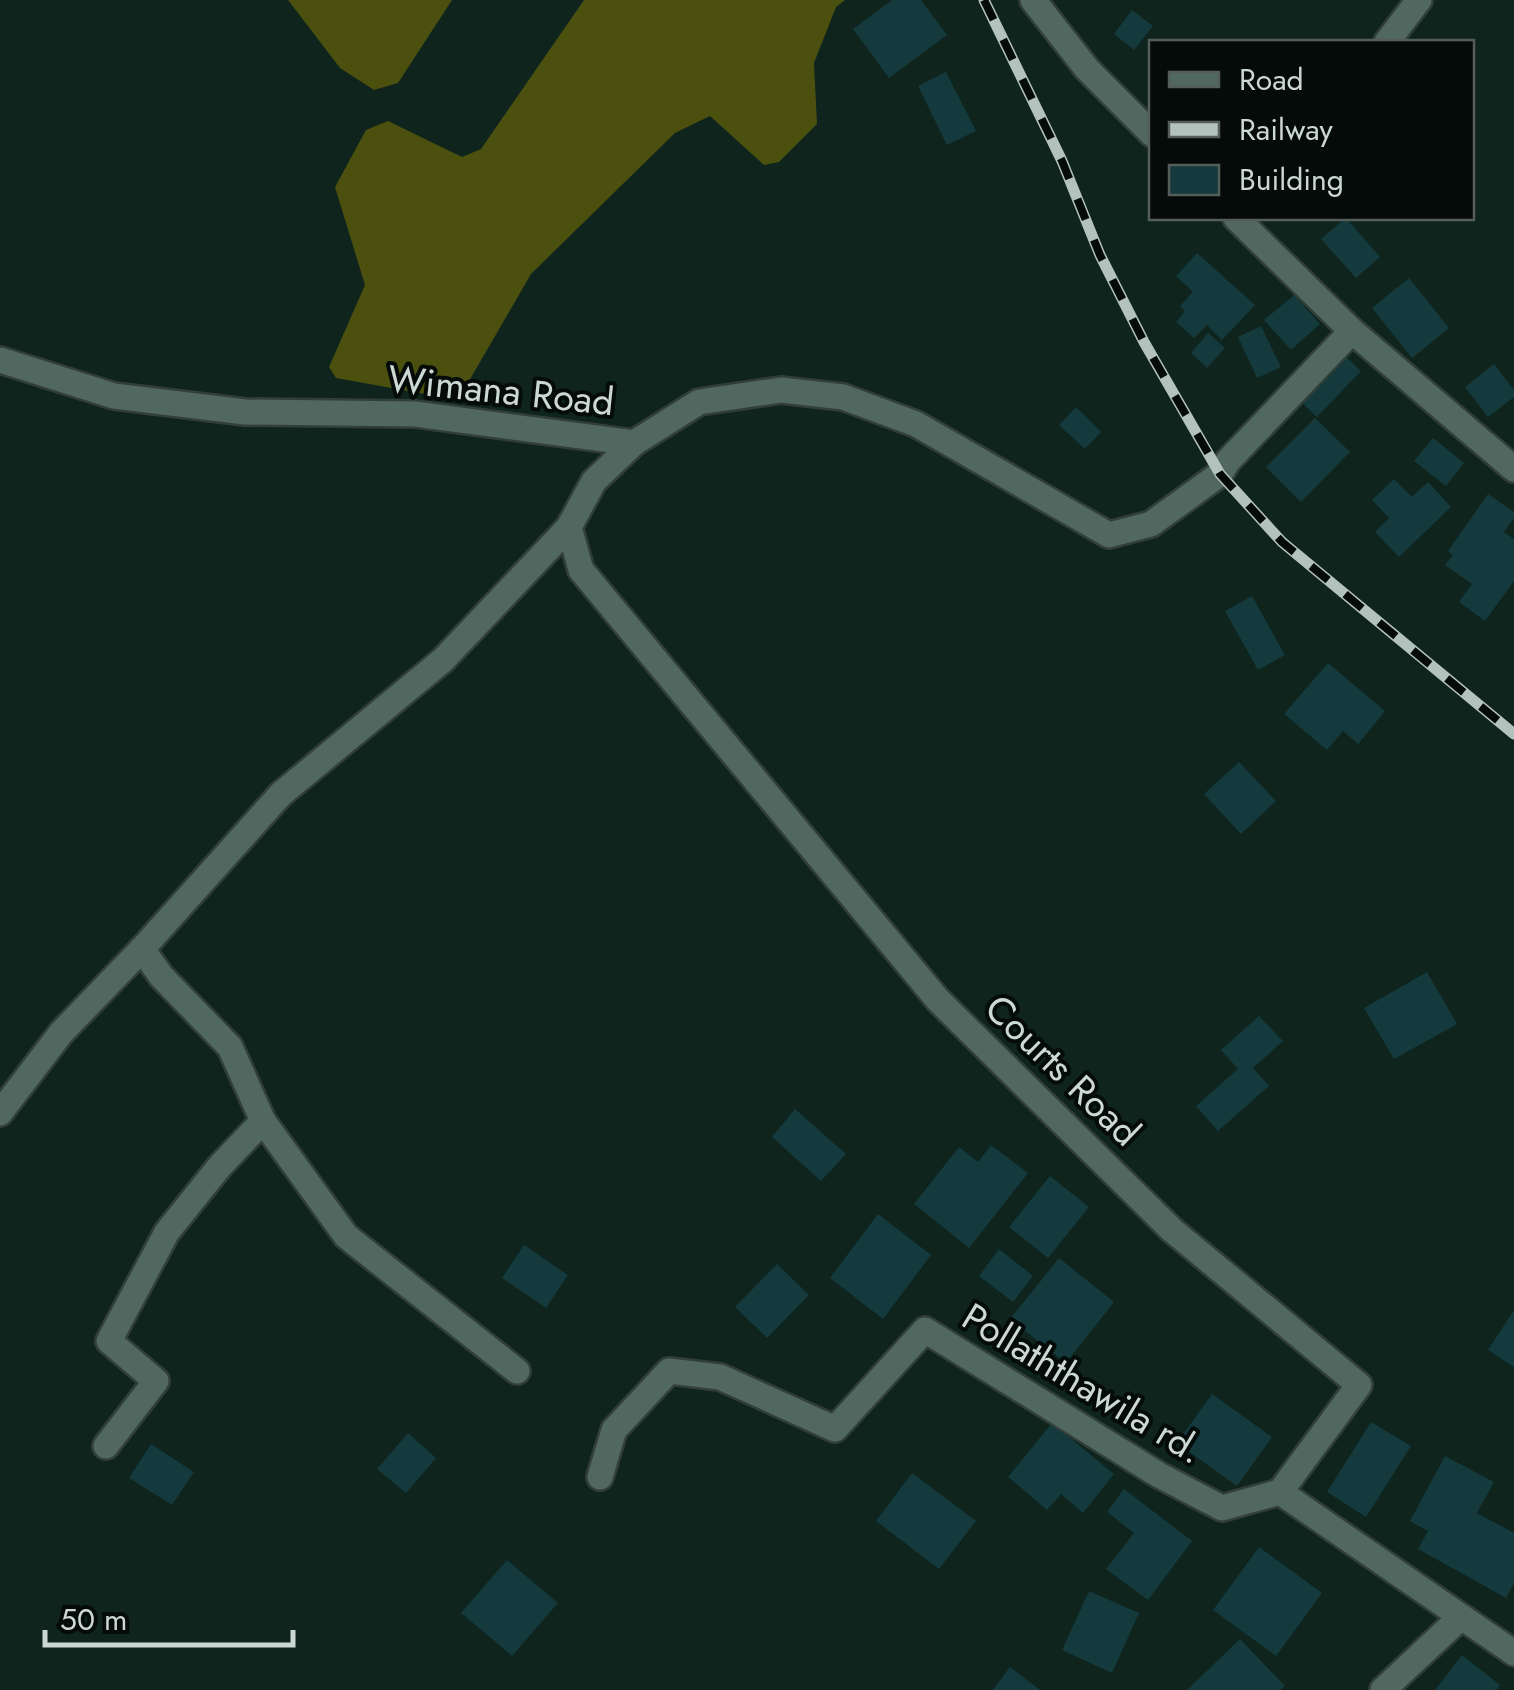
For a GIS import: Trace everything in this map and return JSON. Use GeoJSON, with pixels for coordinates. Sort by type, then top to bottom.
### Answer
{"type":"FeatureCollection","features":[{"type":"Feature","properties":{"kind":"street"},"geometry":{"type":"LineString","coordinates":[[1033,0],[1087,69],[1149,131]]}},
{"type":"Feature","properties":{"kind":"street"},"geometry":{"type":"LineString","coordinates":[[1389,40],[1419,0]]}},
{"type":"Feature","properties":{"kind":"street"},"geometry":{"type":"LineString","coordinates":[[1247,222],[1352,331],[1514,469]]}},
{"type":"Feature","properties":{"kind":"street","name":"Wimana Road"},"geometry":{"type":"LineString","coordinates":[[0,360],[114,396],[245,412],[414,414],[634,443],[699,402],[781,390],[842,398],[916,424],[1109,535],[1151,524],[1220,474],[1352,331]]}},
{"type":"Feature","properties":{"kind":"street"},"geometry":{"type":"LineString","coordinates":[[0,1113],[61,1033],[281,794],[443,660],[569,527],[594,482],[634,443]]}},
{"type":"Feature","properties":{"kind":"street","name":"Courts Road"},"geometry":{"type":"LineString","coordinates":[[569,527],[581,570],[938,1000],[1172,1230],[1359,1385],[1280,1492]]}},
{"type":"Feature","properties":{"kind":"street"},"geometry":{"type":"LineString","coordinates":[[142,949],[161,976],[230,1047],[264,1121],[346,1236],[517,1371]]}},
{"type":"Feature","properties":{"kind":"street"},"geometry":{"type":"LineString","coordinates":[[106,1446],[156,1381],[109,1341],[167,1232],[220,1166],[264,1121]]}},
{"type":"Feature","properties":{"kind":"street","name":"Pollaththawila rd."},"geometry":{"type":"LineString","coordinates":[[600,1477],[614,1430],[669,1371],[720,1377],[835,1429],[925,1330],[1159,1475],[1222,1508],[1280,1492]]}},
{"type":"Feature","properties":{"kind":"street"},"geometry":{"type":"LineString","coordinates":[[1280,1492],[1514,1653]]}},
{"type":"Feature","properties":{"kind":"street"},"geometry":{"type":"LineString","coordinates":[[1383,1690],[1460,1617]]}},
{"type":"Feature","properties":{"kind":"green space"},"geometry":{"type":"Polygon","coordinates":[[[288,0],[452,0],[398,83],[374,90],[340,68],[288,0]]]}},
{"type":"Feature","properties":{"kind":"green space"},"geometry":{"type":"Polygon","coordinates":[[[584,0],[845,0],[836,7],[814,63],[817,124],[779,162],[764,165],[710,116],[675,133],[531,274],[458,400],[336,378],[329,367],[365,285],[335,187],[366,130],[388,121],[462,157],[481,149],[584,0]]]}},
{"type":"Feature","properties":{"kind":"building"},"geometry":{"type":"Polygon","coordinates":[[[892,0],[921,0],[947,35],[889,78],[853,29],[892,0]]]}},
{"type":"Feature","properties":{"kind":"building"},"geometry":{"type":"Polygon","coordinates":[[[1132,10],[1153,26],[1134,50],[1114,34],[1132,10]]]}},
{"type":"Feature","properties":{"kind":"building"},"geometry":{"type":"Polygon","coordinates":[[[946,72],[976,131],[947,145],[918,86],[946,72]]]}},
{"type":"Feature","properties":{"kind":"building"},"geometry":{"type":"Polygon","coordinates":[[[1348,220],[1380,257],[1356,278],[1321,239],[1348,220]]]}},
{"type":"Feature","properties":{"kind":"building"},"geometry":{"type":"Polygon","coordinates":[[[1197,253],[1255,305],[1222,340],[1207,325],[1194,338],[1176,322],[1185,311],[1180,306],[1193,292],[1176,276],[1197,253]]]}},
{"type":"Feature","properties":{"kind":"building"},"geometry":{"type":"Polygon","coordinates":[[[1409,278],[1449,328],[1412,358],[1372,308],[1409,278]]]}},
{"type":"Feature","properties":{"kind":"building"},"geometry":{"type":"Polygon","coordinates":[[[1294,295],[1320,324],[1291,350],[1264,320],[1294,295]]]}},
{"type":"Feature","properties":{"kind":"building"},"geometry":{"type":"Polygon","coordinates":[[[1261,326],[1281,367],[1257,378],[1238,337],[1261,326]]]}},
{"type":"Feature","properties":{"kind":"building"},"geometry":{"type":"Polygon","coordinates":[[[1208,333],[1225,348],[1207,368],[1191,353],[1208,333]]]}},
{"type":"Feature","properties":{"kind":"building"},"geometry":{"type":"Polygon","coordinates":[[[1341,352],[1361,371],[1317,417],[1297,398],[1341,352]]]}},
{"type":"Feature","properties":{"kind":"building"},"geometry":{"type":"Polygon","coordinates":[[[1494,364],[1514,390],[1514,397],[1488,417],[1465,387],[1494,364]]]}},
{"type":"Feature","properties":{"kind":"building"},"geometry":{"type":"Polygon","coordinates":[[[1076,407],[1101,432],[1085,449],[1059,425],[1076,407]]]}},
{"type":"Feature","properties":{"kind":"building"},"geometry":{"type":"Polygon","coordinates":[[[1315,418],[1350,452],[1301,502],[1266,467],[1315,418]]]}},
{"type":"Feature","properties":{"kind":"building"},"geometry":{"type":"Polygon","coordinates":[[[1433,438],[1464,463],[1446,486],[1414,461],[1433,438]]]}},
{"type":"Feature","properties":{"kind":"building"},"geometry":{"type":"Polygon","coordinates":[[[1394,479],[1412,497],[1428,482],[1451,507],[1399,557],[1375,532],[1389,518],[1372,500],[1394,479]]]}},
{"type":"Feature","properties":{"kind":"building"},"geometry":{"type":"Polygon","coordinates":[[[1488,494],[1514,512],[1504,532],[1514,539],[1514,581],[1485,621],[1459,602],[1472,584],[1445,565],[1453,555],[1448,551],[1488,494]]]}},
{"type":"Feature","properties":{"kind":"building"},"geometry":{"type":"Polygon","coordinates":[[[1252,596],[1285,655],[1258,670],[1225,611],[1252,596]]]}},
{"type":"Feature","properties":{"kind":"building"},"geometry":{"type":"Polygon","coordinates":[[[1328,663],[1385,711],[1358,744],[1343,731],[1327,750],[1284,714],[1328,663]]]}},
{"type":"Feature","properties":{"kind":"building"},"geometry":{"type":"Polygon","coordinates":[[[1239,762],[1276,801],[1241,834],[1204,794],[1239,762]]]}},
{"type":"Feature","properties":{"kind":"building"},"geometry":{"type":"Polygon","coordinates":[[[1427,972],[1457,1024],[1394,1059],[1364,1008],[1427,972]]]}},
{"type":"Feature","properties":{"kind":"building"},"geometry":{"type":"Polygon","coordinates":[[[1259,1016],[1283,1041],[1253,1068],[1269,1086],[1218,1131],[1196,1106],[1238,1069],[1221,1050],[1259,1016]]]}},
{"type":"Feature","properties":{"kind":"building"},"geometry":{"type":"Polygon","coordinates":[[[795,1109],[846,1154],[821,1181],[772,1137],[795,1109]]]}},
{"type":"Feature","properties":{"kind":"building"},"geometry":{"type":"Polygon","coordinates":[[[991,1145],[1028,1173],[969,1248],[914,1204],[959,1147],[978,1162],[991,1145]]]}},
{"type":"Feature","properties":{"kind":"building"},"geometry":{"type":"Polygon","coordinates":[[[1050,1176],[1089,1207],[1048,1258],[1009,1227],[1050,1176]]]}},
{"type":"Feature","properties":{"kind":"building"},"geometry":{"type":"Polygon","coordinates":[[[878,1214],[931,1255],[883,1319],[830,1278],[878,1214]]]}},
{"type":"Feature","properties":{"kind":"building"},"geometry":{"type":"Polygon","coordinates":[[[524,1245],[568,1275],[546,1308],[502,1278],[524,1245]]]}},
{"type":"Feature","properties":{"kind":"building"},"geometry":{"type":"Polygon","coordinates":[[[999,1249],[1033,1276],[1013,1302],[979,1276],[999,1249]]]}},
{"type":"Feature","properties":{"kind":"building"},"geometry":{"type":"Polygon","coordinates":[[[1059,1258],[1114,1302],[1066,1363],[1010,1319],[1059,1258]]]}},
{"type":"Feature","properties":{"kind":"building"},"geometry":{"type":"Polygon","coordinates":[[[777,1264],[809,1295],[767,1338],[735,1307],[777,1264]]]}},
{"type":"Feature","properties":{"kind":"building"},"geometry":{"type":"Polygon","coordinates":[[[1514,1310],[1514,1367],[1488,1350],[1514,1310]]]}},
{"type":"Feature","properties":{"kind":"building"},"geometry":{"type":"Polygon","coordinates":[[[1212,1394],[1272,1437],[1237,1486],[1177,1443],[1212,1394]]]}},
{"type":"Feature","properties":{"kind":"building"},"geometry":{"type":"Polygon","coordinates":[[[1371,1422],[1411,1446],[1366,1517],[1327,1492],[1371,1422]]]}},
{"type":"Feature","properties":{"kind":"building"},"geometry":{"type":"Polygon","coordinates":[[[1052,1423],[1114,1474],[1083,1513],[1061,1494],[1047,1510],[1008,1477],[1052,1423]]]}},
{"type":"Feature","properties":{"kind":"building"},"geometry":{"type":"Polygon","coordinates":[[[408,1433],[436,1458],[406,1493],[377,1469],[408,1433]]]}},
{"type":"Feature","properties":{"kind":"building"},"geometry":{"type":"Polygon","coordinates":[[[151,1444],[194,1472],[172,1505],[129,1478],[151,1444]]]}},
{"type":"Feature","properties":{"kind":"building"},"geometry":{"type":"Polygon","coordinates":[[[1445,1456],[1494,1482],[1477,1513],[1514,1533],[1514,1583],[1506,1598],[1418,1549],[1428,1531],[1410,1521],[1445,1456]]]}},
{"type":"Feature","properties":{"kind":"building"},"geometry":{"type":"Polygon","coordinates":[[[912,1473],[976,1521],[939,1569],[876,1521],[912,1473]]]}},
{"type":"Feature","properties":{"kind":"building"},"geometry":{"type":"Polygon","coordinates":[[[1124,1489],[1192,1541],[1148,1600],[1106,1569],[1134,1533],[1107,1512],[1124,1489]]]}},
{"type":"Feature","properties":{"kind":"building"},"geometry":{"type":"Polygon","coordinates":[[[1259,1547],[1322,1593],[1276,1656],[1213,1610],[1259,1547]]]}},
{"type":"Feature","properties":{"kind":"building"},"geometry":{"type":"Polygon","coordinates":[[[507,1560],[558,1603],[512,1656],[461,1613],[507,1560]]]}},
{"type":"Feature","properties":{"kind":"building"},"geometry":{"type":"Polygon","coordinates":[[[1089,1591],[1139,1613],[1112,1673],[1062,1650],[1089,1591]]]}},
{"type":"Feature","properties":{"kind":"building"},"geometry":{"type":"Polygon","coordinates":[[[1240,1639],[1285,1686],[1280,1690],[1187,1690],[1240,1639]]]}},
{"type":"Feature","properties":{"kind":"building"},"geometry":{"type":"Polygon","coordinates":[[[1462,1655],[1500,1685],[1496,1690],[1435,1690],[1462,1655]]]}},
{"type":"Feature","properties":{"kind":"building"},"geometry":{"type":"Polygon","coordinates":[[[1010,1667],[1040,1690],[993,1690],[1010,1667]]]}},
{"type":"Feature","properties":{"kind":"railway"},"geometry":{"type":"LineString","coordinates":[[984,0],[1062,161],[1100,255],[1144,342],[1220,474],[1282,542],[1514,734]]}}]}
